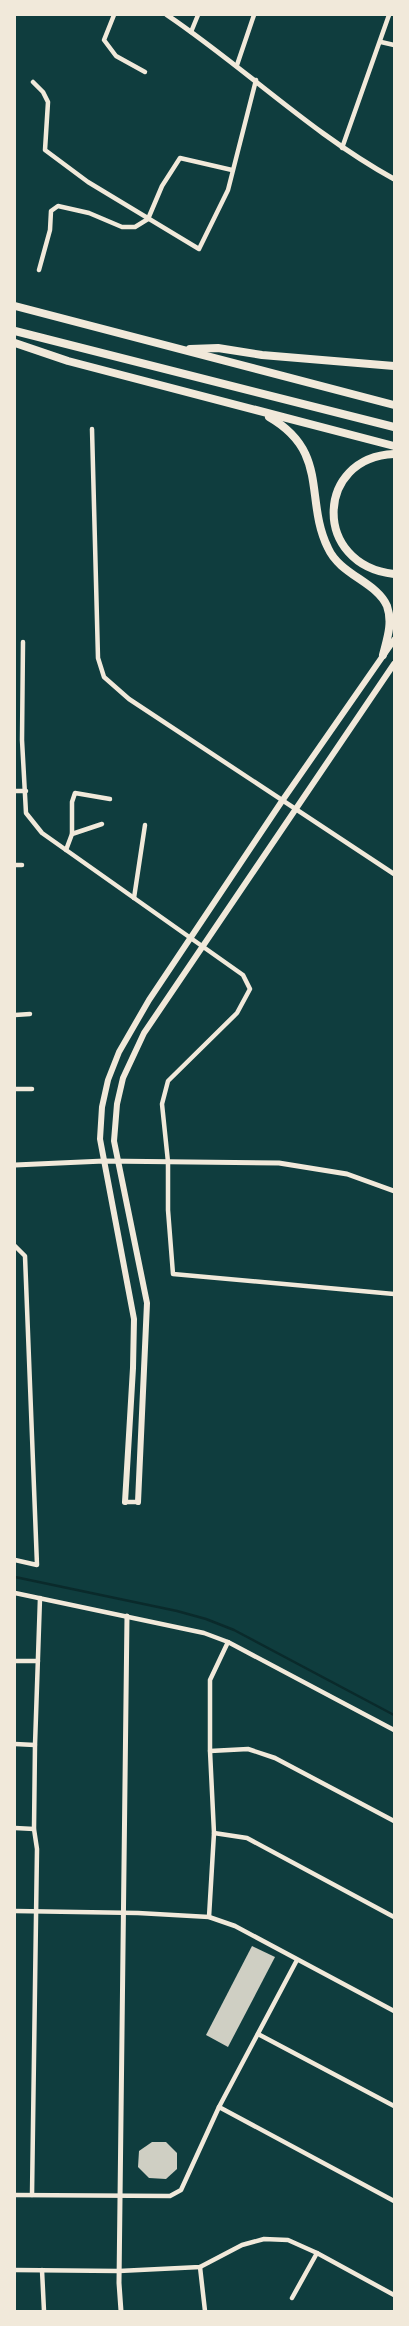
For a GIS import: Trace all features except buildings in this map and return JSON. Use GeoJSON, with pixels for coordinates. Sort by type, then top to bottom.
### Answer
{"type":"FeatureCollection","features":[{"type":"Feature","properties":{"kind":"highway"},"geometry":{"type":"LineString","coordinates":[[15,306],[394,405]]}},
{"type":"Feature","properties":{"kind":"highway"},"geometry":{"type":"LineString","coordinates":[[15,331],[394,427]]}},
{"type":"Feature","properties":{"kind":"highway"},"geometry":{"type":"LineString","coordinates":[[15,343],[68,361],[394,446]]}},
{"type":"Feature","properties":{"kind":"highway"},"geometry":{"type":"LineString","coordinates":[[179,349],[218,348],[281,357],[394,366]]}},
{"type":"Feature","properties":{"kind":"highway"},"geometry":{"type":"LineString","coordinates":[[261,412],[283,426],[306,454],[312,474],[322,532],[333,558],[342,568],[376,592],[384,600],[390,625],[383,655]]}},
{"type":"Feature","properties":{"kind":"highway"},"geometry":{"type":"LineString","coordinates":[[394,454],[370,458],[350,472],[338,490],[333,514],[338,536],[351,556],[359,563],[373,570],[394,574]]}},
{"type":"Feature","properties":{"kind":"main road"},"geometry":{"type":"LineString","coordinates":[[124,1502],[134,1368],[134,1318],[100,1139],[102,1107],[108,1080],[130,1032],[190,939],[282,801],[394,640]]}},
{"type":"Feature","properties":{"kind":"main road"},"geometry":{"type":"LineString","coordinates":[[138,1502],[147,1303],[114,1141],[117,1104],[123,1078],[144,1034],[394,664]]}},
{"type":"Feature","properties":{"kind":"street"},"geometry":{"type":"LineString","coordinates":[[114,15],[104,40],[116,56],[145,72]]}},
{"type":"Feature","properties":{"kind":"street"},"geometry":{"type":"LineString","coordinates":[[167,15],[237,65],[342,148],[394,179]]}},
{"type":"Feature","properties":{"kind":"street"},"geometry":{"type":"LineString","coordinates":[[191,32],[198,15]]}},
{"type":"Feature","properties":{"kind":"street"},"geometry":{"type":"LineString","coordinates":[[237,65],[254,15]]}},
{"type":"Feature","properties":{"kind":"street"},"geometry":{"type":"LineString","coordinates":[[342,148],[389,15]]}},
{"type":"Feature","properties":{"kind":"street"},"geometry":{"type":"LineString","coordinates":[[380,42],[394,45]]}},
{"type":"Feature","properties":{"kind":"street"},"geometry":{"type":"LineString","coordinates":[[33,82],[48,102],[45,150],[88,182],[199,250],[228,190],[256,80]]}},
{"type":"Feature","properties":{"kind":"street"},"geometry":{"type":"LineString","coordinates":[[39,270],[50,230],[51,211],[58,206],[89,213],[122,227],[135,227],[148,219],[162,186],[180,158],[232,170]]}},
{"type":"Feature","properties":{"kind":"street"},"geometry":{"type":"LineString","coordinates":[[92,429],[98,658],[104,677],[124,696],[394,874]]}},
{"type":"Feature","properties":{"kind":"street"},"geometry":{"type":"LineString","coordinates":[[23,642],[22,740],[26,813],[42,833],[243,975],[250,990],[237,1013],[168,1081],[162,1104],[168,1162],[168,1210],[173,1274],[394,1294]]}},
{"type":"Feature","properties":{"kind":"street"},"geometry":{"type":"LineString","coordinates":[[15,791],[26,791]]}},
{"type":"Feature","properties":{"kind":"street"},"geometry":{"type":"LineString","coordinates":[[66,850],[72,834],[72,802],[76,793],[110,799]]}},
{"type":"Feature","properties":{"kind":"street"},"geometry":{"type":"LineString","coordinates":[[72,834],[102,824]]}},
{"type":"Feature","properties":{"kind":"street"},"geometry":{"type":"LineString","coordinates":[[134,898],[145,825]]}},
{"type":"Feature","properties":{"kind":"street"},"geometry":{"type":"LineString","coordinates":[[15,865],[22,865]]}},
{"type":"Feature","properties":{"kind":"street"},"geometry":{"type":"LineString","coordinates":[[15,1015],[30,1014]]}},
{"type":"Feature","properties":{"kind":"street"},"geometry":{"type":"LineString","coordinates":[[15,1089],[32,1089]]}},
{"type":"Feature","properties":{"kind":"street"},"geometry":{"type":"LineString","coordinates":[[15,1165],[104,1162],[280,1163],[347,1174],[394,1191]]}},
{"type":"Feature","properties":{"kind":"street"},"geometry":{"type":"LineString","coordinates":[[15,1246],[25,1256],[37,1565],[15,1560]]}},
{"type":"Feature","properties":{"kind":"street"},"geometry":{"type":"LineString","coordinates":[[124,1502],[138,1502]]}},
{"type":"Feature","properties":{"kind":"street"},"geometry":{"type":"LineString","coordinates":[[15,1593],[204,1633],[228,1642],[394,1730]]}},
{"type":"Feature","properties":{"kind":"street"},"geometry":{"type":"LineString","coordinates":[[32,2195],[36,1911],[36,1849],[34,1829],[35,1745],[40,1598]]}},
{"type":"Feature","properties":{"kind":"street"},"geometry":{"type":"LineString","coordinates":[[121,2311],[119,2271],[127,1616]]}},
{"type":"Feature","properties":{"kind":"street"},"geometry":{"type":"LineString","coordinates":[[209,1917],[214,1833],[210,1751],[210,1680],[228,1642]]}},
{"type":"Feature","properties":{"kind":"street"},"geometry":{"type":"LineString","coordinates":[[15,1661],[38,1661]]}},
{"type":"Feature","properties":{"kind":"street"},"geometry":{"type":"LineString","coordinates":[[15,1744],[35,1745]]}},
{"type":"Feature","properties":{"kind":"street"},"geometry":{"type":"LineString","coordinates":[[210,1751],[248,1749],[275,1758],[394,1821]]}},
{"type":"Feature","properties":{"kind":"street"},"geometry":{"type":"LineString","coordinates":[[15,1828],[34,1829]]}},
{"type":"Feature","properties":{"kind":"street"},"geometry":{"type":"LineString","coordinates":[[214,1833],[247,1838],[394,1917]]}},
{"type":"Feature","properties":{"kind":"street"},"geometry":{"type":"LineString","coordinates":[[15,1911],[209,1917],[234,1926],[394,2011]]}},
{"type":"Feature","properties":{"kind":"street"},"geometry":{"type":"LineString","coordinates":[[15,2195],[170,2196],[181,2190],[219,2107],[297,1960]]}},
{"type":"Feature","properties":{"kind":"street"},"geometry":{"type":"LineString","coordinates":[[258,2034],[394,2106]]}},
{"type":"Feature","properties":{"kind":"street"},"geometry":{"type":"LineString","coordinates":[[219,2107],[394,2201]]}},
{"type":"Feature","properties":{"kind":"street"},"geometry":{"type":"LineString","coordinates":[[15,2270],[119,2271],[200,2267],[242,2245],[264,2240],[288,2240],[317,2252],[394,2295]]}},
{"type":"Feature","properties":{"kind":"street"},"geometry":{"type":"LineString","coordinates":[[292,2298],[317,2252]]}},
{"type":"Feature","properties":{"kind":"street"},"geometry":{"type":"LineString","coordinates":[[200,2267],[205,2311]]}},
{"type":"Feature","properties":{"kind":"street"},"geometry":{"type":"LineString","coordinates":[[42,2270],[44,2311]]}},
{"type":"Feature","properties":{"kind":"waterway"},"geometry":{"type":"LineString","coordinates":[[15,1577],[177,1611],[206,1619],[234,1630],[394,1715]]}}]}
